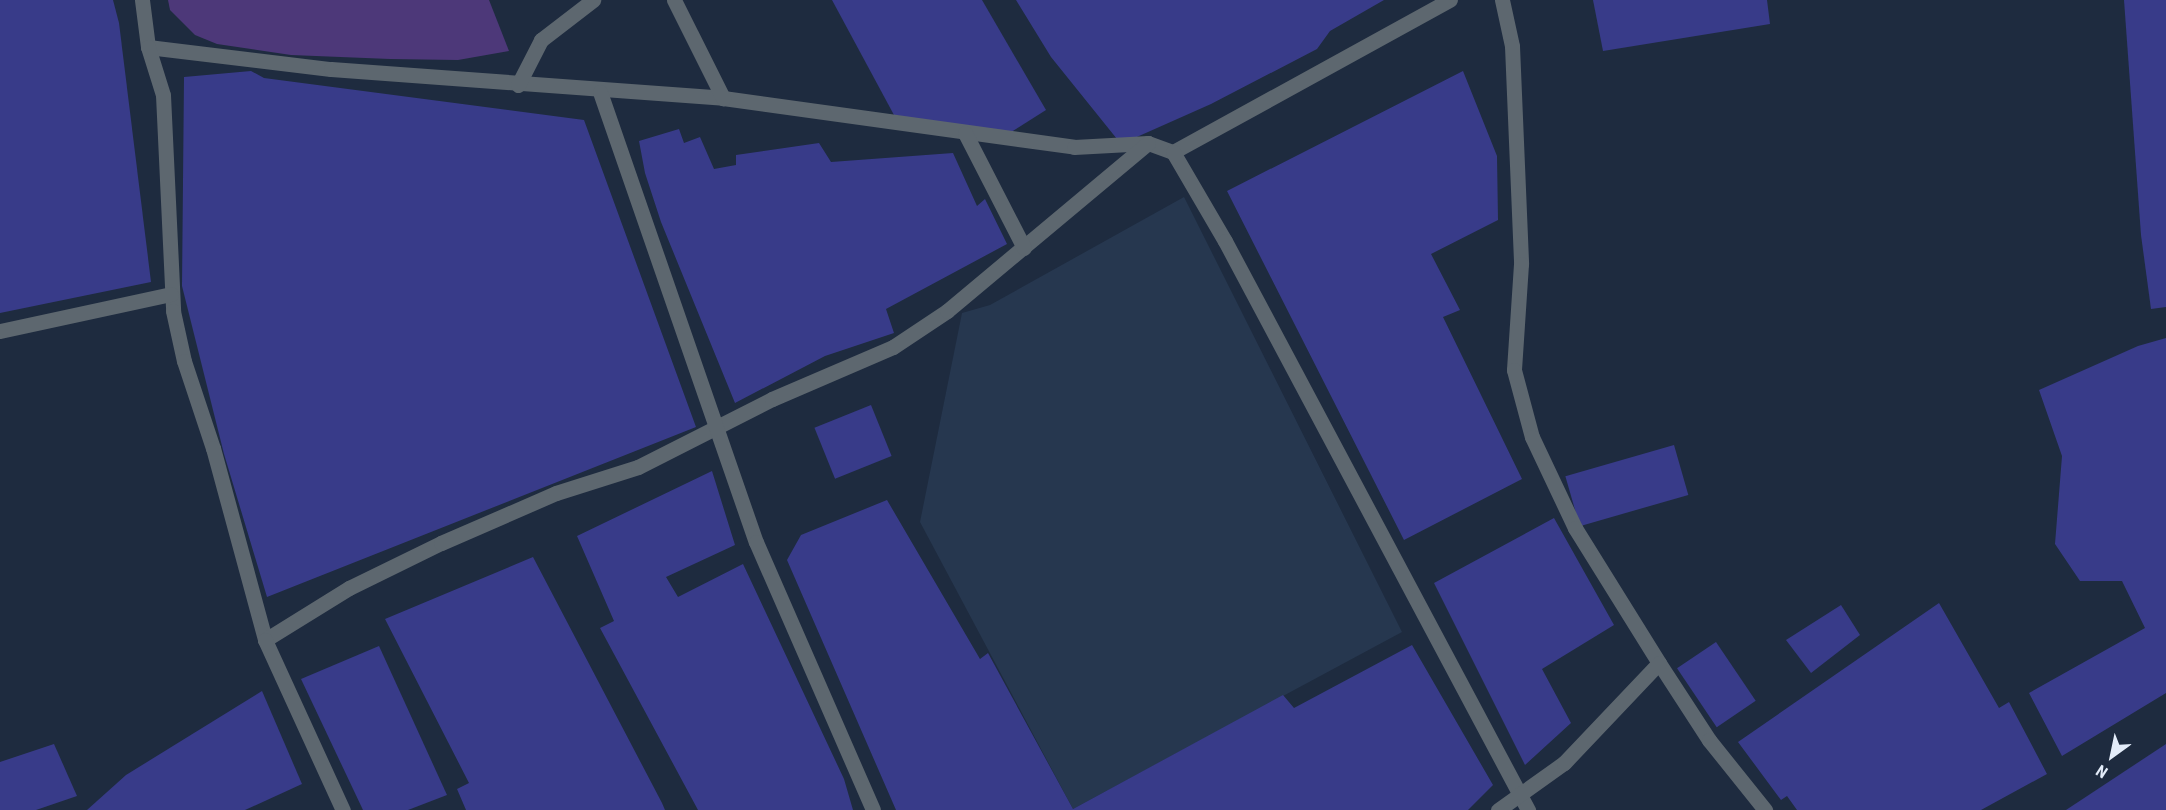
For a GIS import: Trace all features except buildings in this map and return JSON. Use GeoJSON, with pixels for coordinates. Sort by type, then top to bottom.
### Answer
{"type":"FeatureCollection","features":[{"type":"Feature","properties":{"kind":"street"},"geometry":{"type":"LineString","coordinates":[[142,0],[148,47],[163,95],[171,294],[184,361],[213,448],[265,640],[343,810]]}},
{"type":"Feature","properties":{"kind":"street"},"geometry":{"type":"LineString","coordinates":[[518,85],[541,40],[593,0]]}},
{"type":"Feature","properties":{"kind":"street"},"geometry":{"type":"LineString","coordinates":[[674,0],[723,98]]}},
{"type":"Feature","properties":{"kind":"street"},"geometry":{"type":"LineString","coordinates":[[1173,152],[1450,0]]}},
{"type":"Feature","properties":{"kind":"street"},"geometry":{"type":"LineString","coordinates":[[1502,0],[1512,46],[1521,264],[1514,370],[1532,437],[1575,528],[1659,663],[1709,740],[1765,810]]}},
{"type":"Feature","properties":{"kind":"street"},"geometry":{"type":"LineString","coordinates":[[148,47],[518,85],[723,98],[1074,147],[1148,143],[1173,152],[1521,791],[1528,810]]}},
{"type":"Feature","properties":{"kind":"street"},"geometry":{"type":"LineString","coordinates":[[600,92],[719,428],[756,542],[873,810]]}},
{"type":"Feature","properties":{"kind":"street"},"geometry":{"type":"LineString","coordinates":[[965,133],[1024,248]]}},
{"type":"Feature","properties":{"kind":"street"},"geometry":{"type":"LineString","coordinates":[[265,640],[349,588],[441,543],[556,494],[638,467],[719,428],[772,399],[893,346],[947,311],[1148,143]]}},
{"type":"Feature","properties":{"kind":"street"},"geometry":{"type":"LineString","coordinates":[[0,331],[171,294]]}},
{"type":"Feature","properties":{"kind":"street"},"geometry":{"type":"LineString","coordinates":[[1498,810],[1521,791],[1564,763],[1659,663]]}},
{"type":"Feature","properties":{"kind":"shaded area"},"geometry":{"type":"Polygon","coordinates":[[[168,0],[489,0],[509,51],[458,60],[390,59],[291,55],[217,44],[195,35],[170,10],[168,0]]]}},
{"type":"Feature","properties":{"kind":"shaded area"},"geometry":{"type":"Polygon","coordinates":[[[1184,197],[1402,632],[1073,809],[920,522],[962,313],[990,305],[1184,197]]]}}]}
